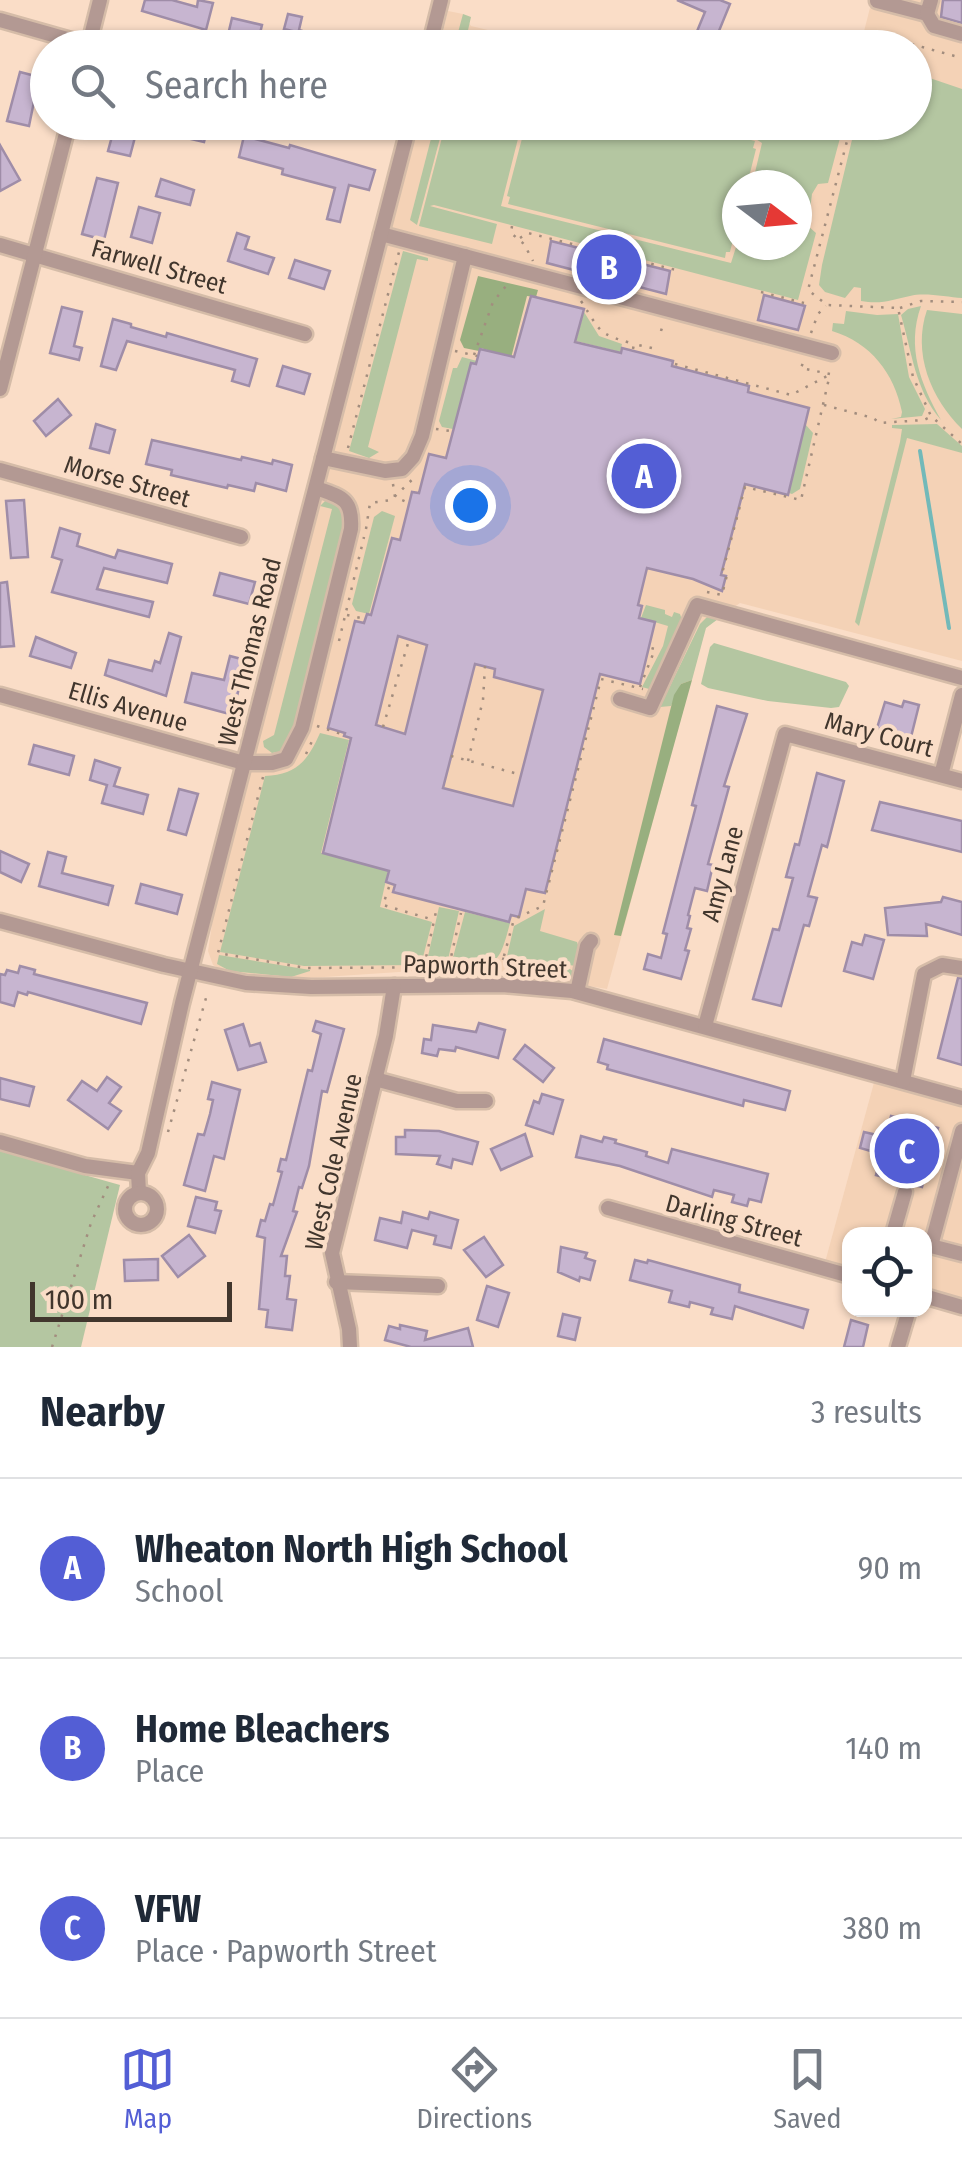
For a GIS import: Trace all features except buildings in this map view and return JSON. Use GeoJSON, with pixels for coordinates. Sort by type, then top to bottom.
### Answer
{"type":"FeatureCollection","features":[{"type":"Feature","properties":{"kind":"street"},"geometry":{"type":"LineString","coordinates":[[95,30],[100,0]]}},
{"type":"Feature","properties":{"kind":"street"},"geometry":{"type":"LineString","coordinates":[[434,30],[441,0]]}},
{"type":"Feature","properties":{"kind":"street"},"geometry":{"type":"LineString","coordinates":[[877,0],[929,7],[934,26],[962,34]]}},
{"type":"Feature","properties":{"kind":"street"},"geometry":{"type":"LineString","coordinates":[[0,20],[35,30]]}},
{"type":"Feature","properties":{"kind":"street"},"geometry":{"type":"LineString","coordinates":[[0,389],[64,140]]}},
{"type":"Feature","properties":{"kind":"street","name":"West Thomas Road"},"geometry":{"type":"LineString","coordinates":[[139,1192],[138,1173],[148,1153],[191,971],[405,140]]}},
{"type":"Feature","properties":{"kind":"street"},"geometry":{"type":"LineString","coordinates":[[381,234],[832,353]]}},
{"type":"Feature","properties":{"kind":"street","name":"Farwell Street"},"geometry":{"type":"LineString","coordinates":[[0,245],[305,334]]}},
{"type":"Feature","properties":{"kind":"street"},"geometry":{"type":"LineString","coordinates":[[323,458],[384,471],[402,470],[414,457],[465,256]]}},
{"type":"Feature","properties":{"kind":"street","name":"Morse Street"},"geometry":{"type":"LineString","coordinates":[[0,470],[241,537]]}},
{"type":"Feature","properties":{"kind":"street"},"geometry":{"type":"LineString","coordinates":[[244,763],[272,764],[286,759],[302,728],[352,529],[352,512],[345,500],[316,488]]}},
{"type":"Feature","properties":{"kind":"street"},"geometry":{"type":"LineString","coordinates":[[620,699],[650,708],[696,605],[962,678]]}},
{"type":"Feature","properties":{"kind":"street","name":"Ellis Avenue"},"geometry":{"type":"LineString","coordinates":[[0,695],[244,763]]}},
{"type":"Feature","properties":{"kind":"street"},"geometry":{"type":"LineString","coordinates":[[941,775],[962,695]]}},
{"type":"Feature","properties":{"kind":"street","name":"Mary Court"},"geometry":{"type":"LineString","coordinates":[[785,734],[962,780]]}},
{"type":"Feature","properties":{"kind":"street","name":"Amy Lane"},"geometry":{"type":"LineString","coordinates":[[706,1026],[785,734]]}},
{"type":"Feature","properties":{"kind":"street","name":"Papworth Street"},"geometry":{"type":"LineString","coordinates":[[0,921],[191,971],[281,986],[503,985],[577,992],[962,1098]]}},
{"type":"Feature","properties":{"kind":"street"},"geometry":{"type":"LineString","coordinates":[[577,992],[587,946],[592,941]]}},
{"type":"Feature","properties":{"kind":"street"},"geometry":{"type":"LineString","coordinates":[[903,1081],[924,974],[942,965],[962,968]]}},
{"type":"Feature","properties":{"kind":"street","name":"West Cole Avenue"},"geometry":{"type":"LineString","coordinates":[[350,1347],[332,1253],[386,1036],[394,986]]}},
{"type":"Feature","properties":{"kind":"street"},"geometry":{"type":"LineString","coordinates":[[375,1079],[457,1100],[486,1101]]}},
{"type":"Feature","properties":{"kind":"street"},"geometry":{"type":"LineString","coordinates":[[932,1232],[962,1131]]}},
{"type":"Feature","properties":{"kind":"street"},"geometry":{"type":"LineString","coordinates":[[0,1142],[86,1166],[138,1173]]}},
{"type":"Feature","properties":{"kind":"street"},"geometry":{"type":"LineString","coordinates":[[895,1227],[905,1192]]}},
{"type":"Feature","properties":{"kind":"street","name":"Darling Street"},"geometry":{"type":"LineString","coordinates":[[608,1208],[842,1274]]}},
{"type":"Feature","properties":{"kind":"street"},"geometry":{"type":"LineString","coordinates":[[932,1246],[962,1254]]}},
{"type":"Feature","properties":{"kind":"street"},"geometry":{"type":"LineString","coordinates":[[336,1282],[438,1286]]}},
{"type":"Feature","properties":{"kind":"street"},"geometry":{"type":"LineString","coordinates":[[932,1298],[962,1307]]}},
{"type":"Feature","properties":{"kind":"street"},"geometry":{"type":"LineString","coordinates":[[898,1347],[907,1317]]}},
{"type":"Feature","properties":{"kind":"path"},"geometry":{"type":"LineString","coordinates":[[932,50],[962,58]]}},
{"type":"Feature","properties":{"kind":"path"},"geometry":{"type":"LineString","coordinates":[[847,140],[808,290],[828,305],[898,308],[921,301],[962,302]]}},
{"type":"Feature","properties":{"kind":"path"},"geometry":{"type":"LineString","coordinates":[[512,226],[511,233],[524,244],[534,262]]}},
{"type":"Feature","properties":{"kind":"path"},"geometry":{"type":"LineString","coordinates":[[518,239],[528,233],[676,270]]}},
{"type":"Feature","properties":{"kind":"path"},"geometry":{"type":"LineString","coordinates":[[348,450],[399,251]]}},
{"type":"Feature","properties":{"kind":"path"},"geometry":{"type":"LineString","coordinates":[[454,350],[475,355],[493,302],[511,280]]}},
{"type":"Feature","properties":{"kind":"path"},"geometry":{"type":"LineString","coordinates":[[761,292],[804,303]]}},
{"type":"Feature","properties":{"kind":"path"},"geometry":{"type":"LineString","coordinates":[[571,296],[579,299],[604,336],[656,349]]}},
{"type":"Feature","properties":{"kind":"path"},"geometry":{"type":"LineString","coordinates":[[828,305],[818,314],[801,368],[830,374]]}},
{"type":"Feature","properties":{"kind":"path"},"geometry":{"type":"LineString","coordinates":[[898,308],[912,377],[931,416],[962,444]]}},
{"type":"Feature","properties":{"kind":"path"},"geometry":{"type":"LineString","coordinates":[[662,331],[664,320]]}},
{"type":"Feature","properties":{"kind":"path"},"geometry":{"type":"LineString","coordinates":[[675,364],[791,395],[830,374]]}},
{"type":"Feature","properties":{"kind":"path"},"geometry":{"type":"LineString","coordinates":[[707,592],[722,595],[727,575],[723,570],[745,488],[801,500],[830,374]]}},
{"type":"Feature","properties":{"kind":"path"},"geometry":{"type":"LineString","coordinates":[[824,405],[880,423],[924,420],[931,416]]}},
{"type":"Feature","properties":{"kind":"path"},"geometry":{"type":"LineString","coordinates":[[434,428],[451,432]]}},
{"type":"Feature","properties":{"kind":"path"},"geometry":{"type":"LineString","coordinates":[[336,652],[370,503],[395,497],[416,477]]}},
{"type":"Feature","properties":{"kind":"path"},"geometry":{"type":"LineString","coordinates":[[395,497],[409,503]]}},
{"type":"Feature","properties":{"kind":"path"},"geometry":{"type":"LineString","coordinates":[[346,614],[366,619]]}},
{"type":"Feature","properties":{"kind":"path"},"geometry":{"type":"LineString","coordinates":[[384,727],[409,640]]}},
{"type":"Feature","properties":{"kind":"path"},"geometry":{"type":"LineString","coordinates":[[639,688],[655,649],[651,648]]}},
{"type":"Feature","properties":{"kind":"path"},"geometry":{"type":"LineString","coordinates":[[468,761],[483,700],[485,666]]}},
{"type":"Feature","properties":{"kind":"path"},"geometry":{"type":"LineString","coordinates":[[219,954],[306,968],[500,967],[514,920],[543,906],[601,679],[647,690]]}},
{"type":"Feature","properties":{"kind":"path"},"geometry":{"type":"LineString","coordinates":[[304,756],[316,728],[342,734]]}},
{"type":"Feature","properties":{"kind":"path"},"geometry":{"type":"LineString","coordinates":[[452,756],[522,774]]}},
{"type":"Feature","properties":{"kind":"path"},"geometry":{"type":"LineString","coordinates":[[216,962],[264,772]]}},
{"type":"Feature","properties":{"kind":"path"},"geometry":{"type":"LineString","coordinates":[[390,887],[384,905],[434,920]]}},
{"type":"Feature","properties":{"kind":"path"},"geometry":{"type":"LineString","coordinates":[[423,968],[437,907]]}},
{"type":"Feature","properties":{"kind":"path"},"geometry":{"type":"LineString","coordinates":[[449,968],[461,913]]}},
{"type":"Feature","properties":{"kind":"path"},"geometry":{"type":"LineString","coordinates":[[504,957],[577,968]]}},
{"type":"Feature","properties":{"kind":"path"},"geometry":{"type":"LineString","coordinates":[[168,1133],[210,985]]}},
{"type":"Feature","properties":{"kind":"path"},"geometry":{"type":"LineString","coordinates":[[52,1347],[102,1194],[118,1170]]}},
{"type":"Feature","properties":{"kind":"shaded area"},"geometry":{"type":"Polygon","coordinates":[[[872,0],[962,0],[962,661],[740,603],[706,627],[607,989],[474,967],[294,979],[228,974],[213,965],[208,951],[213,918],[415,140],[932,140],[932,30],[864,30],[872,0]]]}},
{"type":"Feature","properties":{"kind":"shaded area"},"geometry":{"type":"Polygon","coordinates":[[[448,11],[463,14],[471,26],[488,30],[443,30],[448,11]]]}},
{"type":"Feature","properties":{"kind":"shaded area"},"geometry":{"type":"Polygon","coordinates":[[[875,1079],[962,1103],[962,1304],[932,1296],[932,1227],[842,1227],[842,1271],[824,1266],[875,1079]]]}},
{"type":"Feature","properties":{"kind":"green space"},"geometry":{"type":"Polygon","coordinates":[[[463,14],[471,17],[468,30],[459,30],[463,14]]]}},
{"type":"Feature","properties":{"kind":"green space"},"geometry":{"type":"Polygon","coordinates":[[[932,79],[962,89],[962,298],[922,294],[868,302],[861,301],[861,288],[854,287],[845,298],[825,292],[819,285],[852,140],[932,140],[932,79]]]}},
{"type":"Feature","properties":{"kind":"green space"},"geometry":{"type":"Polygon","coordinates":[[[431,140],[440,140],[417,225],[410,220],[431,140]]]}},
{"type":"Feature","properties":{"kind":"green space"},"geometry":{"type":"Polygon","coordinates":[[[441,140],[518,140],[501,206],[731,263],[809,260],[798,300],[430,206],[497,224],[492,244],[419,226],[441,140]]]}},
{"type":"Feature","properties":{"kind":"green space"},"geometry":{"type":"Polygon","coordinates":[[[522,140],[755,141],[751,170],[722,170],[722,257],[508,204],[507,196],[522,140]]]}},
{"type":"Feature","properties":{"kind":"green space"},"geometry":{"type":"Polygon","coordinates":[[[757,140],[839,140],[828,183],[818,184],[812,194],[812,170],[756,170],[762,143],[757,140]]]}},
{"type":"Feature","properties":{"kind":"green space"},"geometry":{"type":"Polygon","coordinates":[[[403,251],[428,261],[417,259],[368,447],[379,452],[369,458],[349,451],[403,251]]]}},
{"type":"Feature","properties":{"kind":"green space"},"geometry":{"type":"Polygon","coordinates":[[[478,276],[538,290],[536,297],[527,296],[511,358],[481,348],[464,348],[460,340],[478,276]]]}},
{"type":"Feature","properties":{"kind":"green space"},"geometry":{"type":"Polygon","coordinates":[[[921,306],[915,351],[927,393],[941,420],[920,383],[901,315],[921,306]]]}},
{"type":"Feature","properties":{"kind":"green space"},"geometry":{"type":"Polygon","coordinates":[[[927,310],[962,314],[962,429],[941,404],[927,374],[922,343],[927,310]]]}},
{"type":"Feature","properties":{"kind":"green space"},"geometry":{"type":"Polygon","coordinates":[[[846,311],[898,314],[909,377],[925,409],[922,416],[891,419],[901,417],[902,412],[887,372],[858,343],[832,331],[833,323],[844,324],[846,311]]]}},
{"type":"Feature","properties":{"kind":"green space"},"geometry":{"type":"Polygon","coordinates":[[[584,312],[599,336],[622,344],[620,352],[576,341],[584,312]]]}},
{"type":"Feature","properties":{"kind":"green space"},"geometry":{"type":"Polygon","coordinates":[[[462,357],[477,364],[471,363],[453,429],[442,427],[439,421],[453,368],[457,368],[462,357]]]}},
{"type":"Feature","properties":{"kind":"green space"},"geometry":{"type":"Polygon","coordinates":[[[805,424],[813,433],[800,489],[792,494],[789,493],[805,424]]]}},
{"type":"Feature","properties":{"kind":"green space"},"geometry":{"type":"Polygon","coordinates":[[[937,424],[962,446],[962,453],[907,438],[859,626],[855,622],[900,442],[902,429],[892,425],[937,424]]]}},
{"type":"Feature","properties":{"kind":"green space"},"geometry":{"type":"Polygon","coordinates":[[[327,499],[337,502],[348,516],[295,736],[283,751],[272,753],[263,741],[274,735],[332,509],[320,506],[327,499]]]}},
{"type":"Feature","properties":{"kind":"green space"},"geometry":{"type":"Polygon","coordinates":[[[382,511],[395,516],[369,614],[356,611],[352,604],[374,517],[382,511]]]}},
{"type":"Feature","properties":{"kind":"green space"},"geometry":{"type":"Polygon","coordinates":[[[646,605],[665,610],[672,617],[674,612],[680,614],[682,620],[649,689],[642,687],[663,646],[668,626],[641,618],[646,605]]]}},
{"type":"Feature","properties":{"kind":"green space"},"geometry":{"type":"Polygon","coordinates":[[[708,616],[718,619],[706,628],[692,680],[681,684],[671,706],[660,707],[700,624],[708,616]]]}},
{"type":"Feature","properties":{"kind":"green space"},"geometry":{"type":"Polygon","coordinates":[[[714,643],[849,686],[839,707],[831,708],[768,701],[708,688],[701,684],[714,643]]]}},
{"type":"Feature","properties":{"kind":"green space"},"geometry":{"type":"Polygon","coordinates":[[[692,680],[621,936],[614,935],[674,695],[681,684],[692,680]]]}},
{"type":"Feature","properties":{"kind":"green space"},"geometry":{"type":"Polygon","coordinates":[[[320,733],[349,740],[321,853],[388,871],[380,907],[432,922],[421,965],[304,966],[220,952],[265,776],[285,773],[300,764],[320,733]]]}},
{"type":"Feature","properties":{"kind":"green space"},"geometry":{"type":"Polygon","coordinates":[[[439,907],[459,911],[447,964],[426,965],[439,907]]]}},
{"type":"Feature","properties":{"kind":"green space"},"geometry":{"type":"Polygon","coordinates":[[[545,909],[540,931],[577,942],[580,951],[576,966],[507,956],[514,926],[545,909]]]}},
{"type":"Feature","properties":{"kind":"green space"},"geometry":{"type":"Polygon","coordinates":[[[465,912],[510,923],[502,949],[493,961],[451,965],[465,912]]]}},
{"type":"Feature","properties":{"kind":"green space"},"geometry":{"type":"Polygon","coordinates":[[[219,955],[310,971],[291,977],[230,971],[217,964],[219,955]]]}},
{"type":"Feature","properties":{"kind":"green space"},"geometry":{"type":"Polygon","coordinates":[[[506,960],[570,969],[575,973],[567,980],[517,975],[505,969],[506,960]]]}},
{"type":"Feature","properties":{"kind":"green space"},"geometry":{"type":"Polygon","coordinates":[[[0,1151],[120,1185],[81,1347],[0,1347],[0,1151]]]}},
{"type":"Feature","properties":{"kind":"waterway"},"geometry":{"type":"LineString","coordinates":[[920,451],[949,628]]}},
{"type":"Feature","properties":{"kind":"place","name":"Home Bleachers"},"geometry":{"type":"Point","coordinates":[609,267]}},
{"type":"Feature","properties":{"kind":"place","name":"Wheaton North High School"},"geometry":{"type":"Point","coordinates":[644,476]}},
{"type":"Feature","properties":{"kind":"place","name":"VFW"},"geometry":{"type":"Point","coordinates":[907,1151]}}]}
